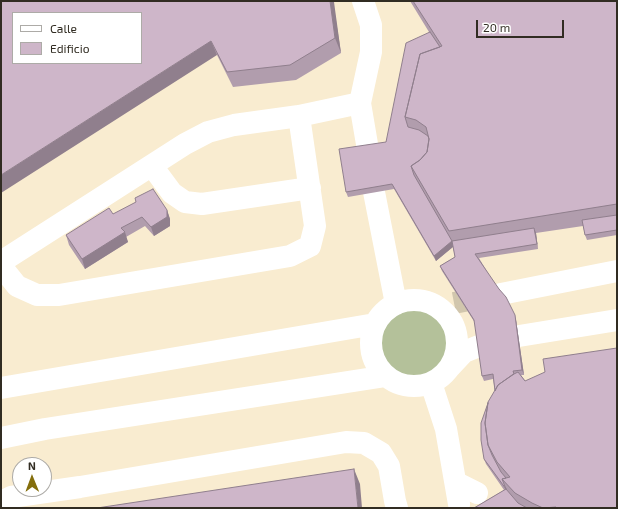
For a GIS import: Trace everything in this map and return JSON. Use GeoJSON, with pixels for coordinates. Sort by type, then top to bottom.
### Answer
{"type":"FeatureCollection","features":[{"type":"Feature","properties":{"kind":"street"},"geometry":{"type":"LineString","coordinates":[[363,1],[371,25],[371,52],[360,102],[368,150]]}},
{"type":"Feature","properties":{"kind":"street"},"geometry":{"type":"LineString","coordinates":[[1,262],[185,144],[208,132],[234,125],[299,116],[360,102]]}},
{"type":"Feature","properties":{"kind":"street"},"geometry":{"type":"LineString","coordinates":[[1,266],[17,286],[37,295],[59,295],[290,256],[310,246],[315,226],[299,116]]}},
{"type":"Feature","properties":{"kind":"street"},"geometry":{"type":"LineString","coordinates":[[152,166],[172,193],[185,202],[202,204],[310,188]]}},
{"type":"Feature","properties":{"kind":"street"},"geometry":{"type":"LineString","coordinates":[[374,192],[396,304]]}},
{"type":"Feature","properties":{"kind":"street"},"geometry":{"type":"LineString","coordinates":[[501,294],[617,271]]}},
{"type":"Feature","properties":{"kind":"street"},"geometry":{"type":"LineString","coordinates":[[450,368],[456,356],[458,342],[455,328],[448,316],[446,305],[410,300],[396,304],[384,312],[375,324],[371,337],[372,351],[376,365],[386,376],[399,384],[415,386],[431,383],[442,377],[450,368],[464,352],[479,346]]}},
{"type":"Feature","properties":{"kind":"street"},"geometry":{"type":"LineString","coordinates":[[519,336],[617,320]]}},
{"type":"Feature","properties":{"kind":"street"},"geometry":{"type":"LineString","coordinates":[[1,388],[375,324]]}},
{"type":"Feature","properties":{"kind":"street"},"geometry":{"type":"LineString","coordinates":[[1,438],[45,429],[386,376]]}},
{"type":"Feature","properties":{"kind":"street"},"geometry":{"type":"LineString","coordinates":[[431,383],[446,429],[456,483],[468,499]]}},
{"type":"Feature","properties":{"kind":"street"},"geometry":{"type":"LineString","coordinates":[[1,502],[11,497],[80,487],[346,442],[364,443],[381,453],[389,466],[395,501],[398,508]]}},
{"type":"Feature","properties":{"kind":"green space"},"geometry":{"type":"Polygon","coordinates":[[[414,309],[427,312],[438,319],[445,330],[448,343],[445,356],[438,367],[427,374],[414,377],[401,374],[390,367],[383,356],[380,343],[383,330],[390,319],[401,312],[414,309]]]}},
{"type":"Feature","properties":{"kind":"building"},"geometry":{"type":"Polygon","coordinates":[[[1,1],[330,1],[335,38],[290,65],[227,72],[211,41],[1,175],[1,1]]]}},
{"type":"Feature","properties":{"kind":"building"},"geometry":{"type":"Polygon","coordinates":[[[413,1],[617,1],[617,204],[449,231],[411,166],[420,160],[427,152],[429,139],[426,127],[416,120],[405,117],[420,54],[442,46],[413,1]]]}},
{"type":"Feature","properties":{"kind":"building"},"geometry":{"type":"Polygon","coordinates":[[[430,32],[440,47],[420,54],[405,117],[408,127],[419,130],[428,136],[427,152],[420,160],[411,166],[414,175],[452,241],[434,256],[392,184],[346,192],[339,149],[386,142],[406,43],[430,32]]]}},
{"type":"Feature","properties":{"kind":"building"},"geometry":{"type":"Polygon","coordinates":[[[153,189],[167,210],[167,217],[151,227],[142,217],[121,228],[125,232],[82,259],[66,235],[109,208],[113,214],[136,202],[135,198],[153,189]]]}},
{"type":"Feature","properties":{"kind":"building"},"geometry":{"type":"Polygon","coordinates":[[[617,215],[617,230],[585,235],[582,220],[617,215]]]}},
{"type":"Feature","properties":{"kind":"building"},"geometry":{"type":"Polygon","coordinates":[[[534,228],[537,244],[475,254],[506,297],[515,315],[522,370],[513,371],[514,374],[498,385],[495,391],[493,374],[482,376],[474,320],[440,266],[455,257],[452,241],[534,228]]]}},
{"type":"Feature","properties":{"kind":"building"},"geometry":{"type":"Polygon","coordinates":[[[617,348],[617,508],[543,508],[515,493],[502,479],[510,477],[497,462],[488,445],[485,423],[488,402],[498,385],[518,372],[525,381],[545,372],[543,359],[617,348]]]}},
{"type":"Feature","properties":{"kind":"building"},"geometry":{"type":"Polygon","coordinates":[[[488,403],[485,423],[488,445],[501,472],[506,478],[502,479],[506,489],[484,459],[481,440],[481,423],[488,403]]]}},
{"type":"Feature","properties":{"kind":"building"},"geometry":{"type":"Polygon","coordinates":[[[354,469],[358,508],[97,508],[354,469]]]}},
{"type":"Feature","properties":{"kind":"building"},"geometry":{"type":"Polygon","coordinates":[[[506,489],[518,503],[527,508],[474,508],[506,489]]]}},
{"type":"Feature","properties":{"kind":"tunnel"},"geometry":{"type":"LineString","coordinates":[[454,303],[490,296]]}}]}
